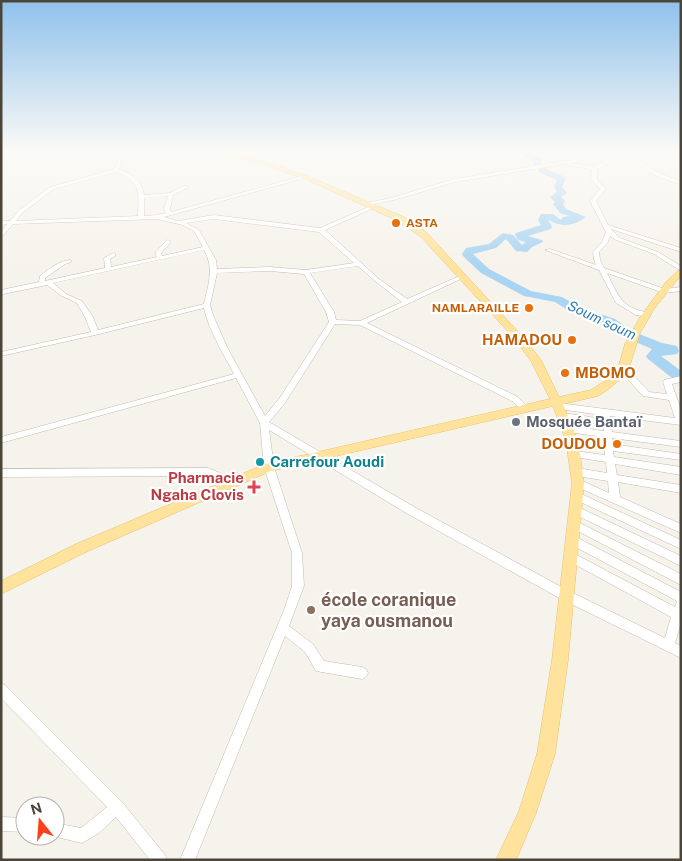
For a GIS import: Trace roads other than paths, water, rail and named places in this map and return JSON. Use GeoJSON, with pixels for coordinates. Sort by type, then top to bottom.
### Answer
{"type":"FeatureCollection","features":[{"type":"Feature","properties":{"kind":"main road"},"geometry":{"type":"LineString","coordinates":[[336,190],[402,219],[424,235],[464,276],[536,360],[560,408],[575,454],[577,477],[576,510],[560,660],[546,754],[526,813],[506,860]]}},
{"type":"Feature","properties":{"kind":"main road"},"geometry":{"type":"LineString","coordinates":[[1,588],[81,548],[269,467],[319,454],[526,409],[560,408],[594,393],[609,385],[624,370],[636,332],[647,314],[681,269]]}},
{"type":"Feature","properties":{"kind":"street"},"geometry":{"type":"LineString","coordinates":[[1,236],[20,212],[49,190]]}},
{"type":"Feature","properties":{"kind":"street"},"geometry":{"type":"LineString","coordinates":[[139,190],[141,217]]}},
{"type":"Feature","properties":{"kind":"street"},"geometry":{"type":"LineString","coordinates":[[141,197],[171,194],[179,190]]}},
{"type":"Feature","properties":{"kind":"street"},"geometry":{"type":"LineString","coordinates":[[157,217],[255,190]]}},
{"type":"Feature","properties":{"kind":"street"},"geometry":{"type":"LineString","coordinates":[[178,222],[214,216],[321,230],[371,205],[422,190]]}},
{"type":"Feature","properties":{"kind":"street"},"geometry":{"type":"LineString","coordinates":[[602,190],[593,201],[608,229],[618,239],[656,253],[681,269]]}},
{"type":"Feature","properties":{"kind":"street"},"geometry":{"type":"LineString","coordinates":[[169,213],[166,209],[171,194]]}},
{"type":"Feature","properties":{"kind":"street"},"geometry":{"type":"LineString","coordinates":[[1,223],[157,217],[178,222],[196,230],[213,260],[214,271],[207,305],[223,347],[264,423],[269,467],[297,553],[299,569],[298,586],[187,860]]}},
{"type":"Feature","properties":{"kind":"street"},"geometry":{"type":"LineString","coordinates":[[608,229],[681,250]]}},
{"type":"Feature","properties":{"kind":"street"},"geometry":{"type":"LineString","coordinates":[[608,229],[605,243],[596,252],[600,270],[618,302],[638,314],[647,314]]}},
{"type":"Feature","properties":{"kind":"street"},"geometry":{"type":"LineString","coordinates":[[321,230],[406,302]]}},
{"type":"Feature","properties":{"kind":"street"},"geometry":{"type":"LineString","coordinates":[[161,259],[158,253],[168,242]]}},
{"type":"Feature","properties":{"kind":"street"},"geometry":{"type":"LineString","coordinates":[[2,294],[207,248]]}},
{"type":"Feature","properties":{"kind":"street"},"geometry":{"type":"LineString","coordinates":[[548,250],[600,270],[664,291],[681,289]]}},
{"type":"Feature","properties":{"kind":"street"},"geometry":{"type":"LineString","coordinates":[[108,270],[107,258],[113,255]]}},
{"type":"Feature","properties":{"kind":"street"},"geometry":{"type":"LineString","coordinates":[[69,262],[63,263],[42,276],[46,283],[64,295],[80,302],[89,316],[95,333]]}},
{"type":"Feature","properties":{"kind":"street"},"geometry":{"type":"LineString","coordinates":[[214,271],[270,268],[306,272],[359,264]]}},
{"type":"Feature","properties":{"kind":"street"},"geometry":{"type":"LineString","coordinates":[[264,423],[282,401],[333,322],[330,312],[306,272]]}},
{"type":"Feature","properties":{"kind":"street"},"geometry":{"type":"LineString","coordinates":[[361,323],[464,276]]}},
{"type":"Feature","properties":{"kind":"street"},"geometry":{"type":"LineString","coordinates":[[1,354],[207,305]]}},
{"type":"Feature","properties":{"kind":"street"},"geometry":{"type":"LineString","coordinates":[[333,322],[361,323],[515,399],[526,409]]}},
{"type":"Feature","properties":{"kind":"street"},"geometry":{"type":"LineString","coordinates":[[624,370],[646,394],[672,398]]}},
{"type":"Feature","properties":{"kind":"street"},"geometry":{"type":"LineString","coordinates":[[1,440],[239,375]]}},
{"type":"Feature","properties":{"kind":"street"},"geometry":{"type":"LineString","coordinates":[[560,408],[681,422],[667,382],[678,380]]}},
{"type":"Feature","properties":{"kind":"street"},"geometry":{"type":"LineString","coordinates":[[560,408],[608,423]]}},
{"type":"Feature","properties":{"kind":"street"},"geometry":{"type":"LineString","coordinates":[[605,412],[608,423],[608,447],[615,498]]}},
{"type":"Feature","properties":{"kind":"street"},"geometry":{"type":"LineString","coordinates":[[264,423],[412,511],[566,595],[681,652]]}},
{"type":"Feature","properties":{"kind":"street"},"geometry":{"type":"LineString","coordinates":[[568,428],[681,444]]}},
{"type":"Feature","properties":{"kind":"street"},"geometry":{"type":"LineString","coordinates":[[608,447],[681,456]]}},
{"type":"Feature","properties":{"kind":"street"},"geometry":{"type":"LineString","coordinates":[[575,454],[681,471]]}},
{"type":"Feature","properties":{"kind":"street"},"geometry":{"type":"LineString","coordinates":[[1,473],[208,472],[222,478],[225,485]]}},
{"type":"Feature","properties":{"kind":"street"},"geometry":{"type":"LineString","coordinates":[[577,477],[612,478],[681,489]]}},
{"type":"Feature","properties":{"kind":"street"},"geometry":{"type":"LineString","coordinates":[[577,477],[615,498],[681,529]]}},
{"type":"Feature","properties":{"kind":"street"},"geometry":{"type":"LineString","coordinates":[[577,496],[681,545]]}},
{"type":"Feature","properties":{"kind":"street"},"geometry":{"type":"LineString","coordinates":[[576,510],[681,561]]}},
{"type":"Feature","properties":{"kind":"street"},"geometry":{"type":"LineString","coordinates":[[574,524],[681,580]]}},
{"type":"Feature","properties":{"kind":"street"},"geometry":{"type":"LineString","coordinates":[[572,540],[681,598]]}},
{"type":"Feature","properties":{"kind":"street"},"geometry":{"type":"LineString","coordinates":[[570,557],[679,611],[668,646]]}},
{"type":"Feature","properties":{"kind":"street"},"geometry":{"type":"LineString","coordinates":[[282,627],[309,648],[320,667],[362,673]]}},
{"type":"Feature","properties":{"kind":"street"},"geometry":{"type":"LineString","coordinates":[[1,689],[117,807],[160,860]]}},
{"type":"Feature","properties":{"kind":"street"},"geometry":{"type":"LineString","coordinates":[[65,832],[82,836],[117,807]]}},
{"type":"Feature","properties":{"kind":"street"},"geometry":{"type":"LineString","coordinates":[[1,824],[15,825]]}},
{"type":"Feature","properties":{"kind":"waterway","name":"Soum soum"},"geometry":{"type":"LineString","coordinates":[[560,190],[562,193],[555,197],[560,201],[558,204],[563,211],[581,217],[577,217],[576,220],[566,219],[568,221],[562,223],[550,216],[544,216],[543,220],[547,227],[520,235],[522,238],[538,242],[528,245],[523,250],[509,237],[503,236],[496,244],[470,250],[467,254],[485,271],[528,294],[558,299],[578,311],[611,322],[628,334],[659,347],[672,349],[672,351],[656,352],[653,356],[681,378]]}},
{"type":"Feature","properties":{"kind":"place","name":"ASTA"},"geometry":{"type":"Point","coordinates":[396,223]}},
{"type":"Feature","properties":{"kind":"place","name":"NAMLARAILLE"},"geometry":{"type":"Point","coordinates":[529,308]}},
{"type":"Feature","properties":{"kind":"place","name":"HAMADOU"},"geometry":{"type":"Point","coordinates":[572,340]}},
{"type":"Feature","properties":{"kind":"place","name":"MBOMO"},"geometry":{"type":"Point","coordinates":[565,373]}},
{"type":"Feature","properties":{"kind":"place","name":"Mosquée Bantaï"},"geometry":{"type":"Point","coordinates":[516,422]}},
{"type":"Feature","properties":{"kind":"place","name":"DOUDOU"},"geometry":{"type":"Point","coordinates":[617,444]}},
{"type":"Feature","properties":{"kind":"place","name":"Carrefour Aoudi"},"geometry":{"type":"Point","coordinates":[260,462]}},
{"type":"Feature","properties":{"kind":"place","name":"Pharmacie Ngaha Clovis"},"geometry":{"type":"Point","coordinates":[254,487]}},
{"type":"Feature","properties":{"kind":"place","name":"école coranique yaya ousmanou"},"geometry":{"type":"Point","coordinates":[311,610]}}]}
